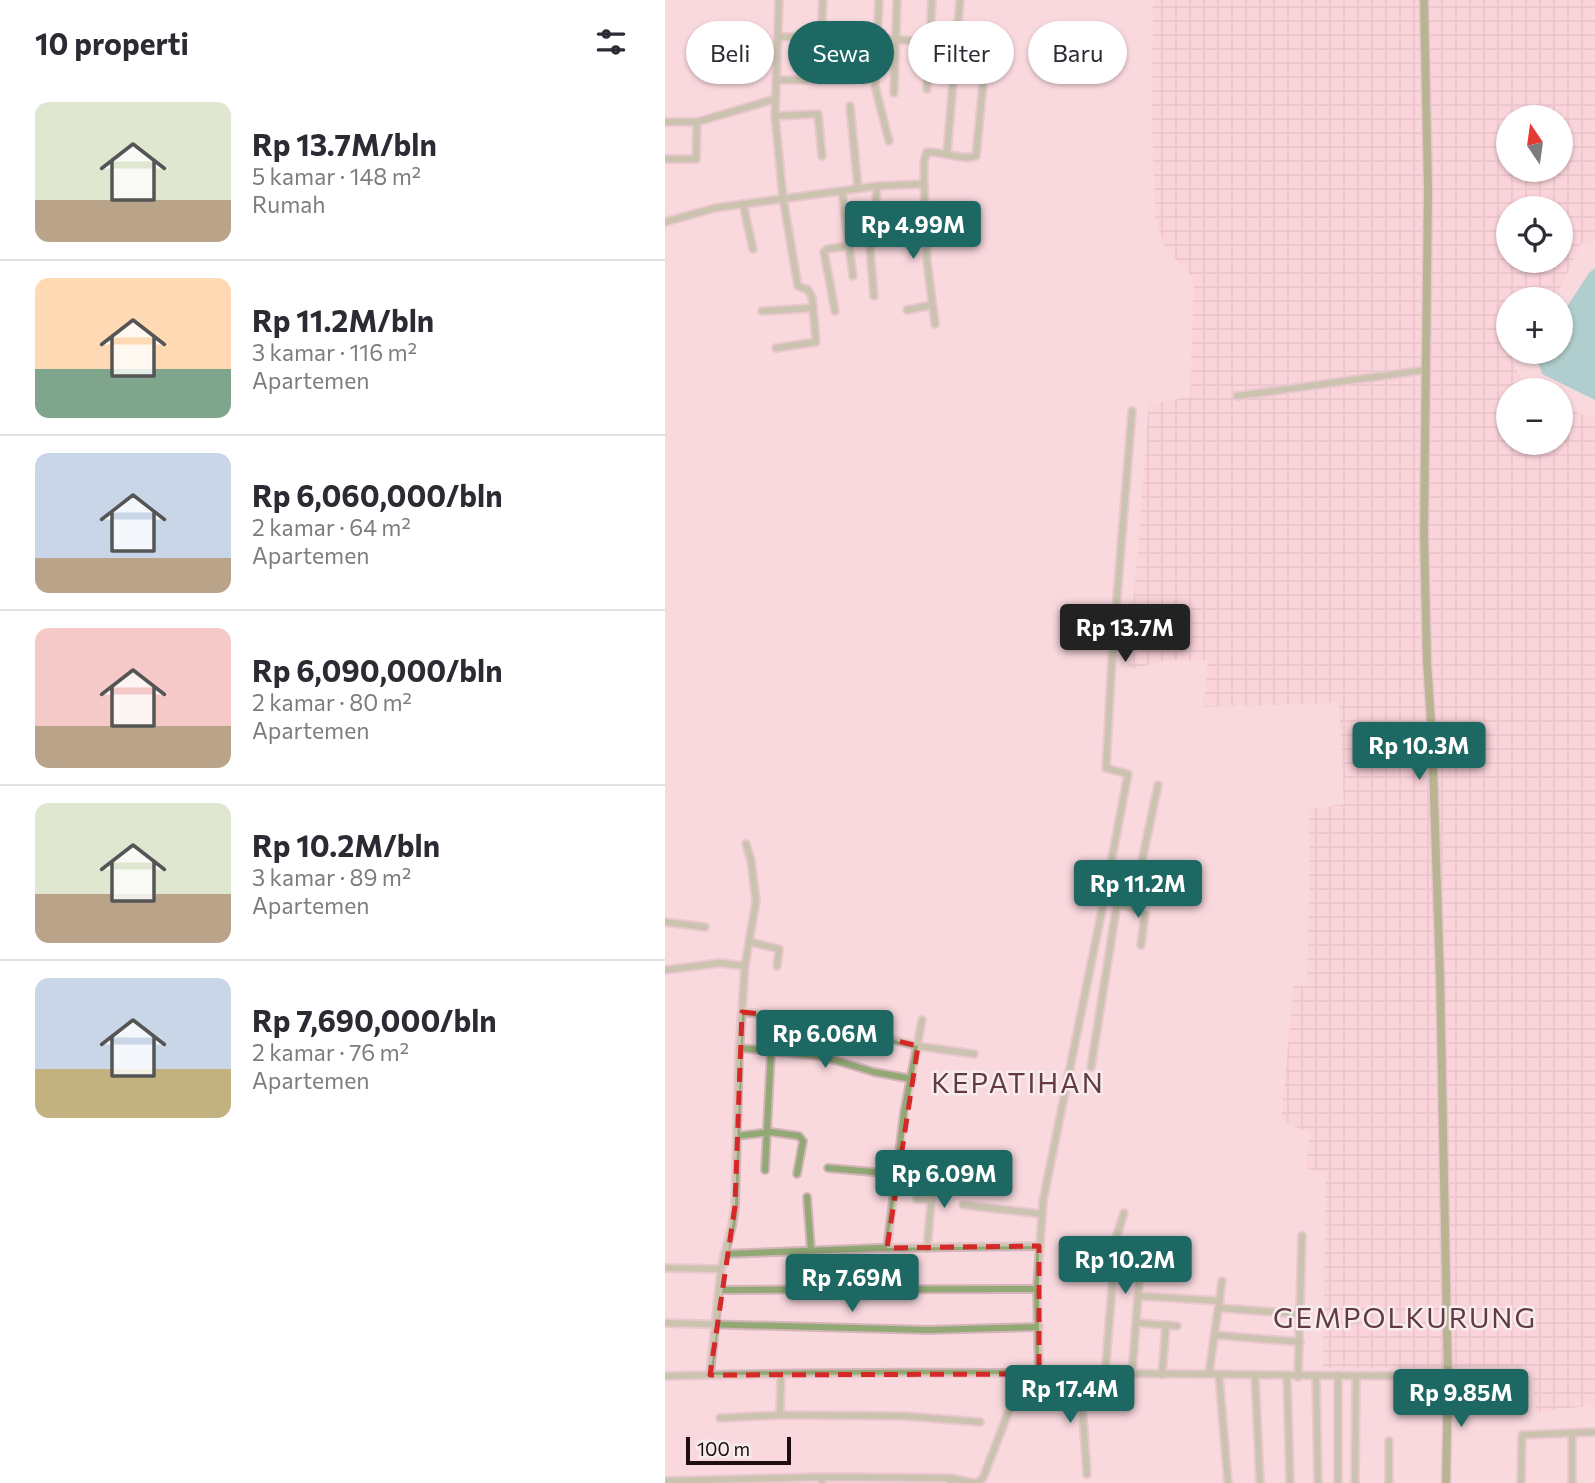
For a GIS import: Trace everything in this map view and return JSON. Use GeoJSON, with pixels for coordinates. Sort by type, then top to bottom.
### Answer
{"type":"FeatureCollection","features":[{"type":"Feature","properties":{"kind":"street"},"geometry":{"type":"LineString","coordinates":[[776,348],[815,343],[810,293],[797,285],[783,198],[775,116],[779,0]]}},
{"type":"Feature","properties":{"kind":"street"},"geometry":{"type":"LineString","coordinates":[[822,21],[823,0]]}},
{"type":"Feature","properties":{"kind":"street"},"geometry":{"type":"LineString","coordinates":[[878,21],[879,0]]}},
{"type":"Feature","properties":{"kind":"street"},"geometry":{"type":"LineString","coordinates":[[894,93],[897,0]]}},
{"type":"Feature","properties":{"kind":"street"},"geometry":{"type":"LineString","coordinates":[[930,21],[932,0]]}},
{"type":"Feature","properties":{"kind":"street"},"geometry":{"type":"LineString","coordinates":[[959,21],[960,0]]}},
{"type":"Feature","properties":{"kind":"street"},"geometry":{"type":"LineString","coordinates":[[1424,0],[1427,177],[1425,593],[1440,977],[1448,1378],[1446,1483]]}},
{"type":"Feature","properties":{"kind":"street"},"geometry":{"type":"LineString","coordinates":[[778,37],[788,37]]}},
{"type":"Feature","properties":{"kind":"street"},"geometry":{"type":"LineString","coordinates":[[894,39],[908,40]]}},
{"type":"Feature","properties":{"kind":"street"},"geometry":{"type":"LineString","coordinates":[[776,80],[788,80]]}},
{"type":"Feature","properties":{"kind":"street"},"geometry":{"type":"LineString","coordinates":[[876,84],[889,141]]}},
{"type":"Feature","properties":{"kind":"street"},"geometry":{"type":"LineString","coordinates":[[927,84],[927,89]]}},
{"type":"Feature","properties":{"kind":"street"},"geometry":{"type":"LineString","coordinates":[[947,153],[954,84]]}},
{"type":"Feature","properties":{"kind":"street"},"geometry":{"type":"LineString","coordinates":[[935,324],[927,261],[923,184],[926,154],[947,153],[971,158],[976,156],[983,84]]}},
{"type":"Feature","properties":{"kind":"street"},"geometry":{"type":"LineString","coordinates":[[665,122],[697,122],[775,99]]}},
{"type":"Feature","properties":{"kind":"street"},"geometry":{"type":"LineString","coordinates":[[850,106],[858,188]]}},
{"type":"Feature","properties":{"kind":"street"},"geometry":{"type":"LineString","coordinates":[[775,116],[818,114],[822,156]]}},
{"type":"Feature","properties":{"kind":"street"},"geometry":{"type":"LineString","coordinates":[[665,159],[696,159],[697,122]]}},
{"type":"Feature","properties":{"kind":"street"},"geometry":{"type":"LineString","coordinates":[[665,222],[715,208],[858,188],[923,184]]}},
{"type":"Feature","properties":{"kind":"street"},"geometry":{"type":"LineString","coordinates":[[874,296],[869,237],[877,186]]}},
{"type":"Feature","properties":{"kind":"street"},"geometry":{"type":"LineString","coordinates":[[842,191],[853,276]]}},
{"type":"Feature","properties":{"kind":"street"},"geometry":{"type":"LineString","coordinates":[[743,204],[753,249]]}},
{"type":"Feature","properties":{"kind":"street"},"geometry":{"type":"LineString","coordinates":[[835,311],[824,252],[849,246]]}},
{"type":"Feature","properties":{"kind":"street"},"geometry":{"type":"LineString","coordinates":[[907,310],[932,305]]}},
{"type":"Feature","properties":{"kind":"street"},"geometry":{"type":"LineString","coordinates":[[762,311],[813,308]]}},
{"type":"Feature","properties":{"kind":"street"},"geometry":{"type":"LineString","coordinates":[[1237,396],[1425,370]]}},
{"type":"Feature","properties":{"kind":"street"},"geometry":{"type":"LineString","coordinates":[[1039,1374],[1037,1289],[1048,1171],[1128,774],[1106,768],[1132,411]]}},
{"type":"Feature","properties":{"kind":"street"},"geometry":{"type":"LineString","coordinates":[[1132,908],[1158,785]]}},
{"type":"Feature","properties":{"kind":"street"},"geometry":{"type":"LineString","coordinates":[[710,1375],[721,1269],[735,1206],[739,1048],[745,966],[756,892],[746,844]]}},
{"type":"Feature","properties":{"kind":"street"},"geometry":{"type":"LineString","coordinates":[[1104,900],[1145,914],[1141,945]]}},
{"type":"Feature","properties":{"kind":"street"},"geometry":{"type":"LineString","coordinates":[[1091,1067],[1117,904]]}},
{"type":"Feature","properties":{"kind":"street"},"geometry":{"type":"LineString","coordinates":[[665,922],[705,927]]}},
{"type":"Feature","properties":{"kind":"street"},"geometry":{"type":"LineString","coordinates":[[750,942],[779,949],[777,966]]}},
{"type":"Feature","properties":{"kind":"street"},"geometry":{"type":"LineString","coordinates":[[665,970],[720,963],[745,966]]}},
{"type":"Feature","properties":{"kind":"street"},"geometry":{"type":"LineString","coordinates":[[742,1012],[819,1021],[918,1046],[974,1054]]}},
{"type":"Feature","properties":{"kind":"street"},"geometry":{"type":"LineString","coordinates":[[887,1248],[896,1174],[922,1020]]}},
{"type":"Feature","properties":{"kind":"street"},"geometry":{"type":"LineString","coordinates":[[1079,1026],[1096,1030]]}},
{"type":"Feature","properties":{"kind":"street"},"geometry":{"type":"LineString","coordinates":[[739,1048],[821,1056],[874,1072],[912,1079]]}},
{"type":"Feature","properties":{"kind":"street"},"geometry":{"type":"LineString","coordinates":[[765,1170],[771,1051]]}},
{"type":"Feature","properties":{"kind":"street"},"geometry":{"type":"LineString","coordinates":[[737,1136],[778,1132],[801,1137],[797,1174]]}},
{"type":"Feature","properties":{"kind":"street"},"geometry":{"type":"LineString","coordinates":[[828,1168],[896,1174]]}},
{"type":"Feature","properties":{"kind":"street"},"geometry":{"type":"LineString","coordinates":[[927,1248],[934,1170]]}},
{"type":"Feature","properties":{"kind":"street"},"geometry":{"type":"LineString","coordinates":[[807,1197],[811,1250]]}},
{"type":"Feature","properties":{"kind":"street"},"geometry":{"type":"LineString","coordinates":[[917,1199],[932,1200]]}},
{"type":"Feature","properties":{"kind":"street"},"geometry":{"type":"LineString","coordinates":[[963,1205],[1042,1214]]}},
{"type":"Feature","properties":{"kind":"street"},"geometry":{"type":"LineString","coordinates":[[1105,1375],[1116,1238],[1124,1213]]}},
{"type":"Feature","properties":{"kind":"street"},"geometry":{"type":"LineString","coordinates":[[1298,1377],[1302,1236]]}},
{"type":"Feature","properties":{"kind":"street"},"geometry":{"type":"LineString","coordinates":[[1132,1374],[1142,1245]]}},
{"type":"Feature","properties":{"kind":"street"},"geometry":{"type":"LineString","coordinates":[[724,1254],[1039,1246]]}},
{"type":"Feature","properties":{"kind":"street"},"geometry":{"type":"LineString","coordinates":[[1065,1263],[1114,1261]]}},
{"type":"Feature","properties":{"kind":"street"},"geometry":{"type":"LineString","coordinates":[[1141,1266],[1165,1267]]}},
{"type":"Feature","properties":{"kind":"street"},"geometry":{"type":"LineString","coordinates":[[665,1268],[721,1269]]}},
{"type":"Feature","properties":{"kind":"street"},"geometry":{"type":"LineString","coordinates":[[1209,1374],[1222,1281]]}},
{"type":"Feature","properties":{"kind":"street"},"geometry":{"type":"LineString","coordinates":[[720,1290],[1037,1289]]}},
{"type":"Feature","properties":{"kind":"street"},"geometry":{"type":"LineString","coordinates":[[1139,1296],[1301,1314]]}},
{"type":"Feature","properties":{"kind":"street"},"geometry":{"type":"LineString","coordinates":[[665,1322],[928,1330],[1039,1327]]}},
{"type":"Feature","properties":{"kind":"street"},"geometry":{"type":"LineString","coordinates":[[1137,1324],[1177,1326]]}},
{"type":"Feature","properties":{"kind":"street"},"geometry":{"type":"LineString","coordinates":[[1162,1375],[1166,1325]]}},
{"type":"Feature","properties":{"kind":"street"},"geometry":{"type":"LineString","coordinates":[[1215,1335],[1300,1342]]}},
{"type":"Feature","properties":{"kind":"street"},"geometry":{"type":"LineString","coordinates":[[780,1415],[781,1374]]}},
{"type":"Feature","properties":{"kind":"street"},"geometry":{"type":"LineString","coordinates":[[667,1482],[822,1480],[975,1483],[983,1478],[1010,1408],[1015,1374]]}},
{"type":"Feature","properties":{"kind":"street"},"geometry":{"type":"LineString","coordinates":[[665,1376],[1209,1374],[1448,1378],[1486,1382]]}},
{"type":"Feature","properties":{"kind":"street"},"geometry":{"type":"LineString","coordinates":[[1080,1375],[1087,1474]]}},
{"type":"Feature","properties":{"kind":"street"},"geometry":{"type":"LineString","coordinates":[[1219,1375],[1228,1483]]}},
{"type":"Feature","properties":{"kind":"street"},"geometry":{"type":"LineString","coordinates":[[1338,1375],[1338,1483]]}},
{"type":"Feature","properties":{"kind":"street"},"geometry":{"type":"LineString","coordinates":[[1255,1376],[1260,1483]]}},
{"type":"Feature","properties":{"kind":"street"},"geometry":{"type":"LineString","coordinates":[[1287,1377],[1290,1483]]}},
{"type":"Feature","properties":{"kind":"street"},"geometry":{"type":"LineString","coordinates":[[1317,1377],[1318,1483]]}},
{"type":"Feature","properties":{"kind":"street"},"geometry":{"type":"LineString","coordinates":[[1355,1483],[1356,1377]]}},
{"type":"Feature","properties":{"kind":"street"},"geometry":{"type":"LineString","coordinates":[[720,1418],[780,1415],[904,1416],[980,1422]]}},
{"type":"Feature","properties":{"kind":"street"},"geometry":{"type":"LineString","coordinates":[[1521,1483],[1522,1435],[1595,1432]]}},
{"type":"Feature","properties":{"kind":"street"},"geometry":{"type":"LineString","coordinates":[[1572,1483],[1573,1433]]}},
{"type":"Feature","properties":{"kind":"street"},"geometry":{"type":"LineString","coordinates":[[1389,1441],[1389,1483]]}},
{"type":"Feature","properties":{"kind":"highlighted area"},"geometry":{"type":"Polygon","coordinates":[[[742,1012],[803,1018],[918,1046],[887,1248],[1039,1246],[1039,1374],[710,1375],[735,1206],[742,1012]]]}},
{"type":"Feature","properties":{"kind":"shaded area"},"geometry":{"type":"Polygon","coordinates":[[[1153,0],[1595,0],[1595,240],[1581,244],[1573,261],[1573,196],[1496,196],[1496,273],[1567,273],[1561,287],[1496,287],[1496,364],[1514,364],[1521,378],[1496,378],[1496,455],[1573,455],[1573,411],[1595,419],[1595,1405],[1536,1412],[1532,1366],[1344,1369],[1323,1367],[1326,1173],[1305,1168],[1310,1134],[1281,1119],[1294,985],[1307,986],[1309,809],[1344,804],[1339,703],[1204,707],[1208,660],[1164,661],[1128,670],[1149,404],[1190,397],[1194,278],[1166,250],[1155,217],[1152,121],[1153,0]]]}},
{"type":"Feature","properties":{"kind":"water"},"geometry":{"type":"Polygon","coordinates":[[[1595,268],[1595,400],[1573,389],[1573,378],[1550,378],[1542,374],[1539,364],[1573,364],[1573,298],[1595,268]]]}},
{"type":"Feature","properties":{"kind":"district","name":"KEPATIHAN"},"geometry":{"type":"Point","coordinates":[1018,1082]}},
{"type":"Feature","properties":{"kind":"district","name":"GEMPOLKURUNG"},"geometry":{"type":"Point","coordinates":[1405,1317]}}]}
